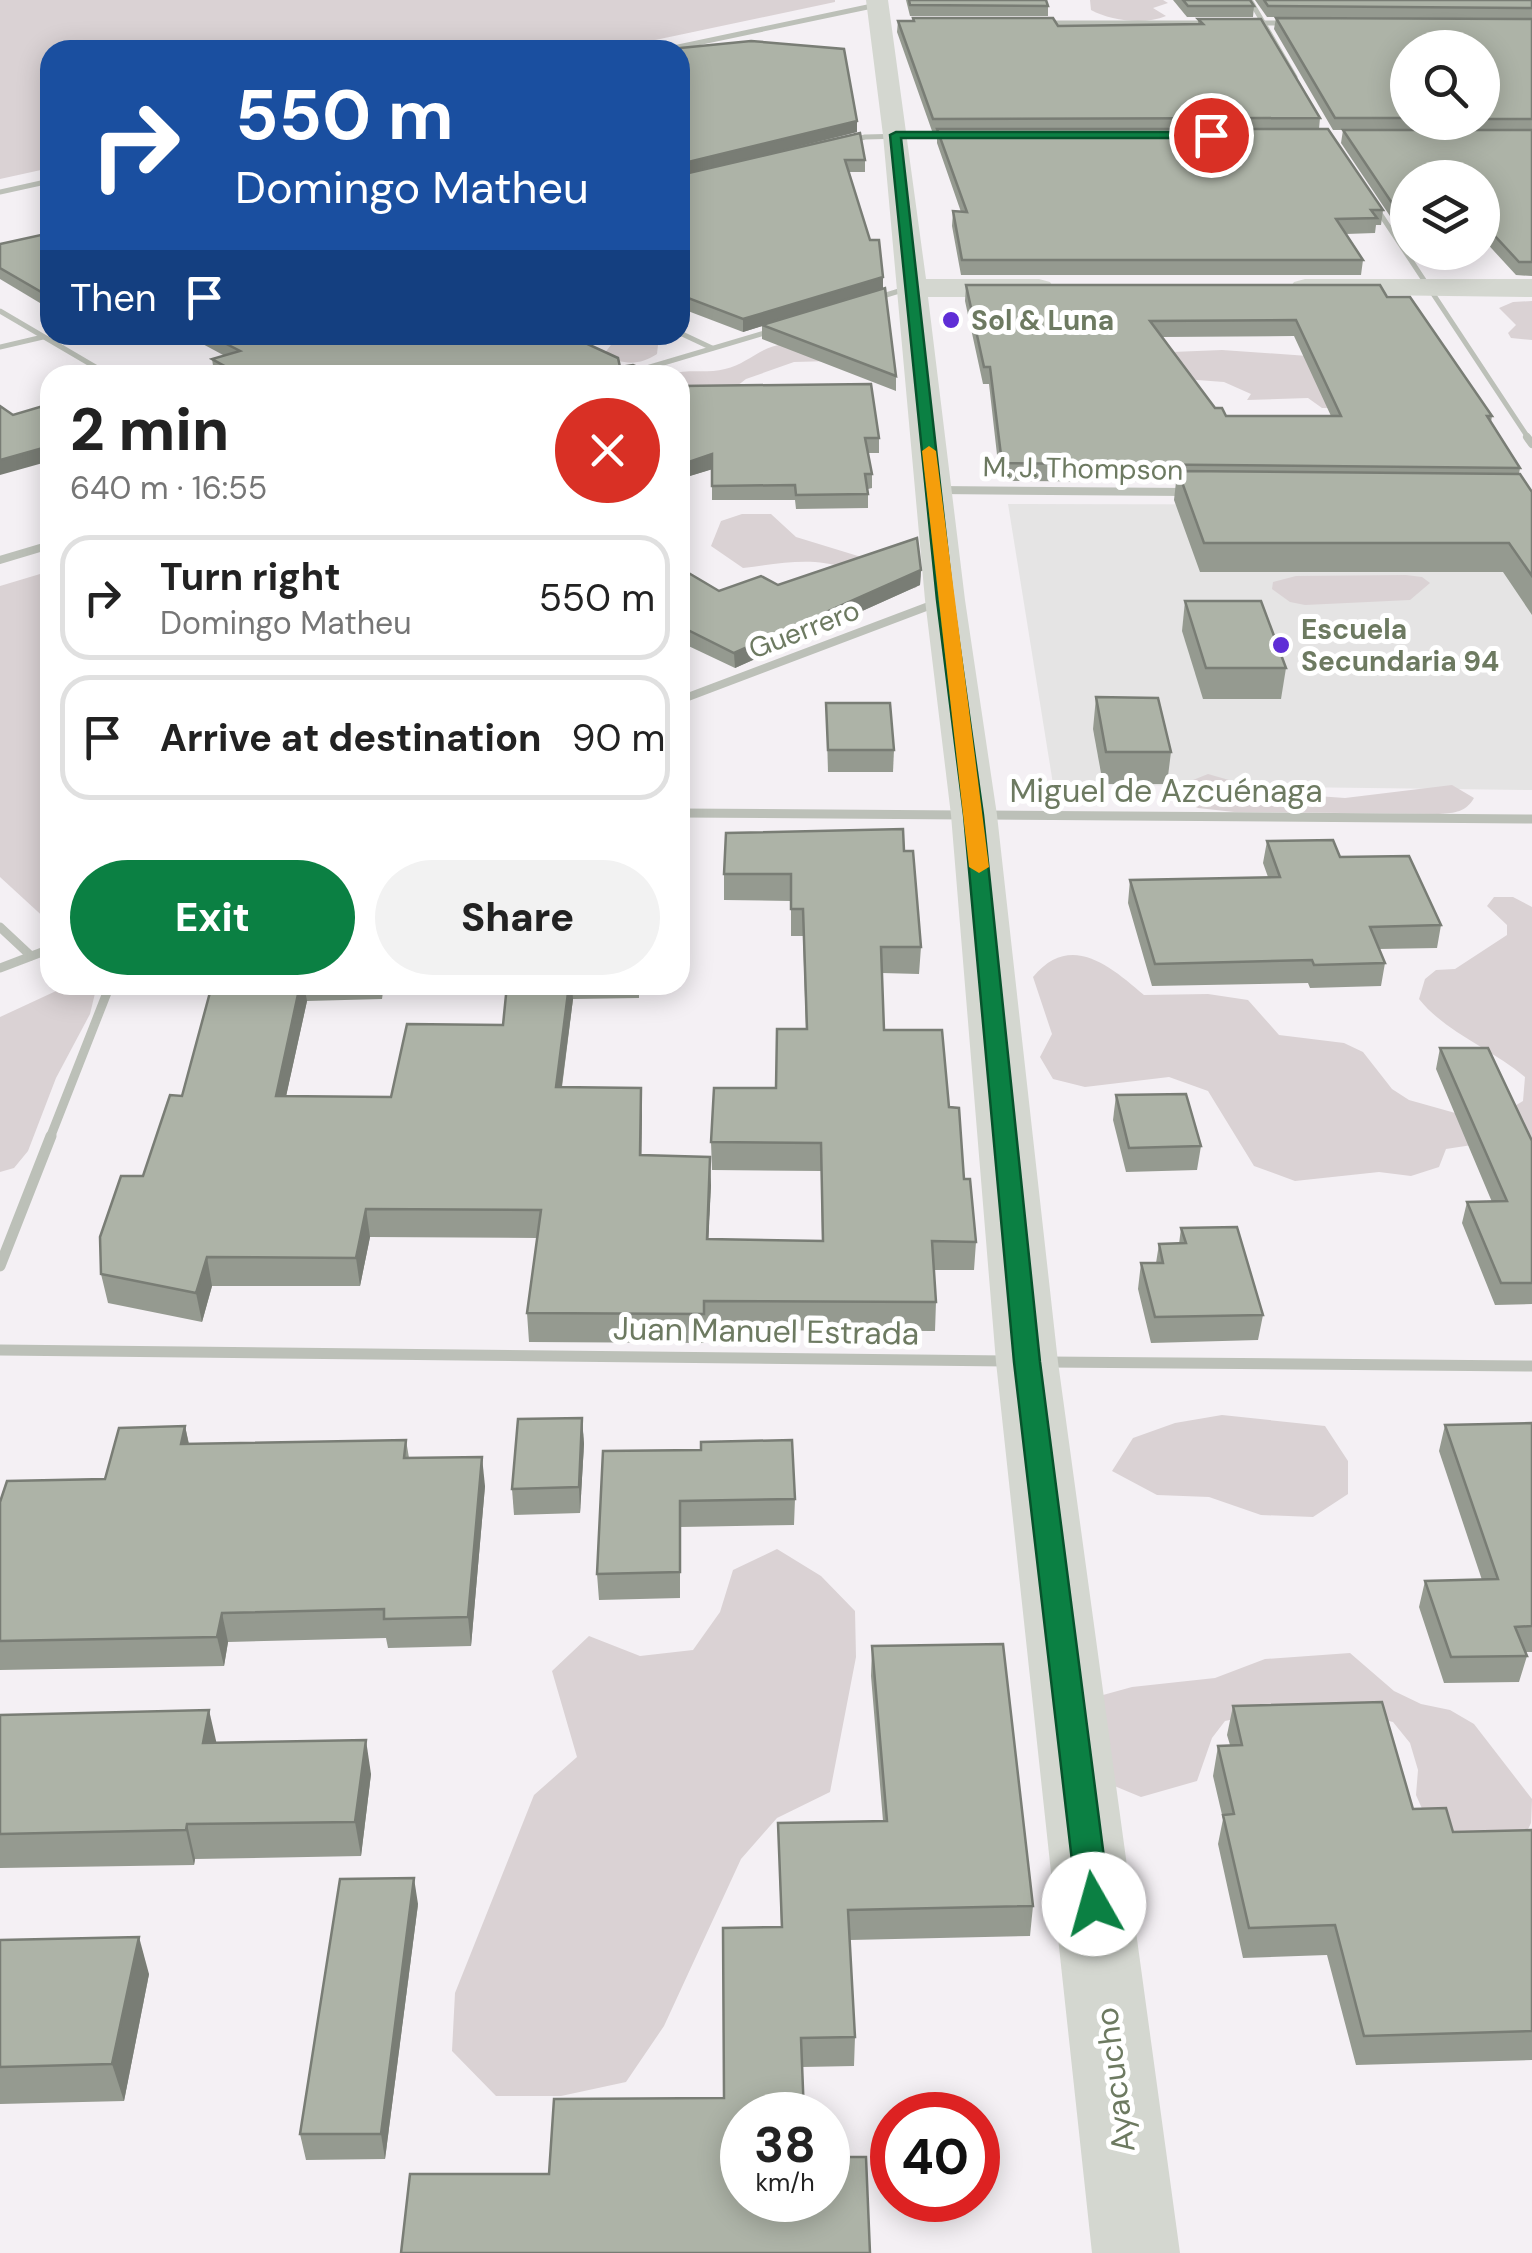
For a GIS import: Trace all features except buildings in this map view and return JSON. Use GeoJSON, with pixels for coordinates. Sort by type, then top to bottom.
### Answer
{"type":"FeatureCollection","features":[{"type":"Feature","properties":{"kind":"street"},"geometry":{"type":"LineString","coordinates":[[1250,0],[1302,87]]}},
{"type":"Feature","properties":{"kind":"street"},"geometry":{"type":"LineString","coordinates":[[690,44],[877,2]]}},
{"type":"Feature","properties":{"kind":"street","name":"Ayacucho"},"geometry":{"type":"LineString","coordinates":[[877,2],[871,138],[912,288],[945,600],[974,815],[1027,1362],[1136,2253]]}},
{"type":"Feature","properties":{"kind":"street"},"geometry":{"type":"LineString","coordinates":[[1034,23],[1226,23]]}},
{"type":"Feature","properties":{"kind":"street"},"geometry":{"type":"LineString","coordinates":[[1245,23],[1303,23]]}},
{"type":"Feature","properties":{"kind":"street"},"geometry":{"type":"LineString","coordinates":[[871,138],[955,135]]}},
{"type":"Feature","properties":{"kind":"street"},"geometry":{"type":"LineString","coordinates":[[0,192],[40,183]]}},
{"type":"Feature","properties":{"kind":"street"},"geometry":{"type":"LineString","coordinates":[[1369,196],[1532,444]]}},
{"type":"Feature","properties":{"kind":"street"},"geometry":{"type":"LineString","coordinates":[[858,304],[912,288],[1070,288]]}},
{"type":"Feature","properties":{"kind":"street"},"geometry":{"type":"LineString","coordinates":[[1269,288],[1532,288]]}},
{"type":"Feature","properties":{"kind":"street"},"geometry":{"type":"LineString","coordinates":[[0,311],[40,333]]}},
{"type":"Feature","properties":{"kind":"street"},"geometry":{"type":"LineString","coordinates":[[656,365],[785,326]]}},
{"type":"Feature","properties":{"kind":"street"},"geometry":{"type":"LineString","coordinates":[[0,347],[40,337]]}},
{"type":"Feature","properties":{"kind":"street"},"geometry":{"type":"LineString","coordinates":[[690,338],[713,348]]}},
{"type":"Feature","properties":{"kind":"street"},"geometry":{"type":"LineString","coordinates":[[61,345],[94,365]]}},
{"type":"Feature","properties":{"kind":"street","name":"M. J. Thompson"},"geometry":{"type":"LineString","coordinates":[[934,490],[1193,492]]}},
{"type":"Feature","properties":{"kind":"street"},"geometry":{"type":"LineString","coordinates":[[0,560],[40,548]]}},
{"type":"Feature","properties":{"kind":"street","name":"Guerrero"},"geometry":{"type":"LineString","coordinates":[[690,696],[945,600]]}},
{"type":"Feature","properties":{"kind":"street","name":"Miguel de Azcuénaga"},"geometry":{"type":"LineString","coordinates":[[690,814],[1532,818]]}},
{"type":"Feature","properties":{"kind":"street"},"geometry":{"type":"LineString","coordinates":[[0,926],[32,956]]}},
{"type":"Feature","properties":{"kind":"street"},"geometry":{"type":"LineString","coordinates":[[0,968],[40,953]]}},
{"type":"Feature","properties":{"kind":"street"},"geometry":{"type":"LineString","coordinates":[[0,1266],[106,995]]}},
{"type":"Feature","properties":{"kind":"street","name":"Juan Manuel Estrada"},"geometry":{"type":"LineString","coordinates":[[0,1350],[1532,1366]]}},
{"type":"Feature","properties":{"kind":"shaded area"},"geometry":{"type":"Polygon","coordinates":[[[0,0],[835,0],[655,40],[40,40],[40,170],[0,179],[0,0]]]}},
{"type":"Feature","properties":{"kind":"shaded area"},"geometry":{"type":"Polygon","coordinates":[[[1090,0],[1168,3],[1153,8],[1166,16],[1138,21],[1099,14],[1091,10],[1090,0]]]}},
{"type":"Feature","properties":{"kind":"shaded area"},"geometry":{"type":"Polygon","coordinates":[[[1532,301],[1532,340],[1511,338],[1508,333],[1516,325],[1499,308],[1532,301]]]}},
{"type":"Feature","properties":{"kind":"shaded area"},"geometry":{"type":"Polygon","coordinates":[[[785,344],[831,361],[794,362],[746,379],[728,393],[690,398],[690,372],[725,369],[785,344]]]}},
{"type":"Feature","properties":{"kind":"shaded area"},"geometry":{"type":"Polygon","coordinates":[[[611,345],[658,345],[657,354],[637,362],[604,354],[611,345]]]}},
{"type":"Feature","properties":{"kind":"shaded area"},"geometry":{"type":"Polygon","coordinates":[[[1222,350],[1322,357],[1336,408],[1322,408],[1308,398],[1247,400],[1251,394],[1224,382],[1170,378],[1172,352],[1222,350]]]}},
{"type":"Feature","properties":{"kind":"shaded area","name":"Escuela Secundaria 94"},"geometry":{"type":"Polygon","coordinates":[[[1008,504],[1532,505],[1532,790],[1053,784],[1008,504]]]}},
{"type":"Feature","properties":{"kind":"shaded area"},"geometry":{"type":"Polygon","coordinates":[[[742,514],[771,514],[796,537],[920,575],[916,588],[887,591],[851,570],[818,562],[743,568],[711,546],[721,521],[742,514]]]}},
{"type":"Feature","properties":{"kind":"shaded area"},"geometry":{"type":"Polygon","coordinates":[[[40,574],[40,914],[0,877],[0,586],[40,574]]]}},
{"type":"Feature","properties":{"kind":"shaded area"},"geometry":{"type":"Polygon","coordinates":[[[1296,576],[1422,577],[1430,583],[1410,600],[1305,605],[1290,602],[1272,589],[1273,582],[1296,576]]]}},
{"type":"Feature","properties":{"kind":"shaded area"},"geometry":{"type":"Polygon","coordinates":[[[1208,774],[1275,793],[1345,798],[1452,785],[1474,798],[1460,811],[1439,814],[1234,812],[1198,808],[1182,801],[1178,793],[1183,784],[1208,774]]]}},
{"type":"Feature","properties":{"kind":"shaded area"},"geometry":{"type":"Polygon","coordinates":[[[1494,897],[1513,897],[1532,907],[1532,1155],[1472,1145],[1446,1149],[1439,1167],[1411,1176],[1379,1172],[1295,1181],[1254,1166],[1208,1091],[1169,1077],[1085,1087],[1053,1079],[1040,1057],[1052,1034],[1033,977],[1047,964],[1075,955],[1103,964],[1144,995],[1208,994],[1248,1000],[1279,1035],[1344,1043],[1363,1052],[1392,1089],[1409,1100],[1473,1118],[1496,1117],[1523,1101],[1525,1077],[1455,1031],[1419,999],[1425,979],[1436,970],[1455,969],[1507,935],[1507,925],[1487,906],[1494,897]]]}},
{"type":"Feature","properties":{"kind":"shaded area"},"geometry":{"type":"Polygon","coordinates":[[[47,995],[95,995],[90,1014],[56,1078],[28,1151],[14,1168],[0,1172],[0,1017],[47,995]]]}},
{"type":"Feature","properties":{"kind":"shaded area"},"geometry":{"type":"Polygon","coordinates":[[[1222,1415],[1325,1426],[1348,1461],[1348,1494],[1313,1517],[1261,1515],[1209,1497],[1157,1495],[1112,1471],[1133,1438],[1175,1423],[1222,1415]]]}},
{"type":"Feature","properties":{"kind":"shaded area"},"geometry":{"type":"Polygon","coordinates":[[[777,1549],[821,1576],[855,1611],[856,1657],[830,1792],[777,1818],[741,1859],[664,2026],[626,2082],[561,2096],[496,2096],[452,2051],[455,1993],[534,1795],[577,1757],[552,1671],[589,1636],[640,1656],[693,1650],[720,1612],[733,1570],[777,1549]]]}},
{"type":"Feature","properties":{"kind":"shaded area"},"geometry":{"type":"Polygon","coordinates":[[[1350,1653],[1394,1691],[1421,1704],[1450,1710],[1474,1724],[1532,1799],[1531,1823],[1521,1844],[1496,1853],[1427,1820],[1416,1795],[1418,1770],[1410,1743],[1393,1722],[1364,1715],[1279,1710],[1225,1721],[1212,1738],[1197,1781],[1141,1797],[1112,1785],[1103,1695],[1132,1687],[1215,1678],[1265,1659],[1350,1653]]]}},
{"type":"Feature","properties":{"kind":"slow traffic"},"geometry":{"type":"LineString","coordinates":[[929,451],[979,867]]}},
{"type":"Feature","properties":{"kind":"place","name":"Sol & Luna"},"geometry":{"type":"Point","coordinates":[951,320]}},
{"type":"Feature","properties":{"kind":"place","name":"Escuela Secundaria 94"},"geometry":{"type":"Point","coordinates":[1281,645]}},
{"type":"Feature","properties":{"kind":"route"},"geometry":{"type":"LineString","coordinates":[[1094,1904],[1027,1362],[974,815],[945,600],[896,135],[1211,135]]}}]}
